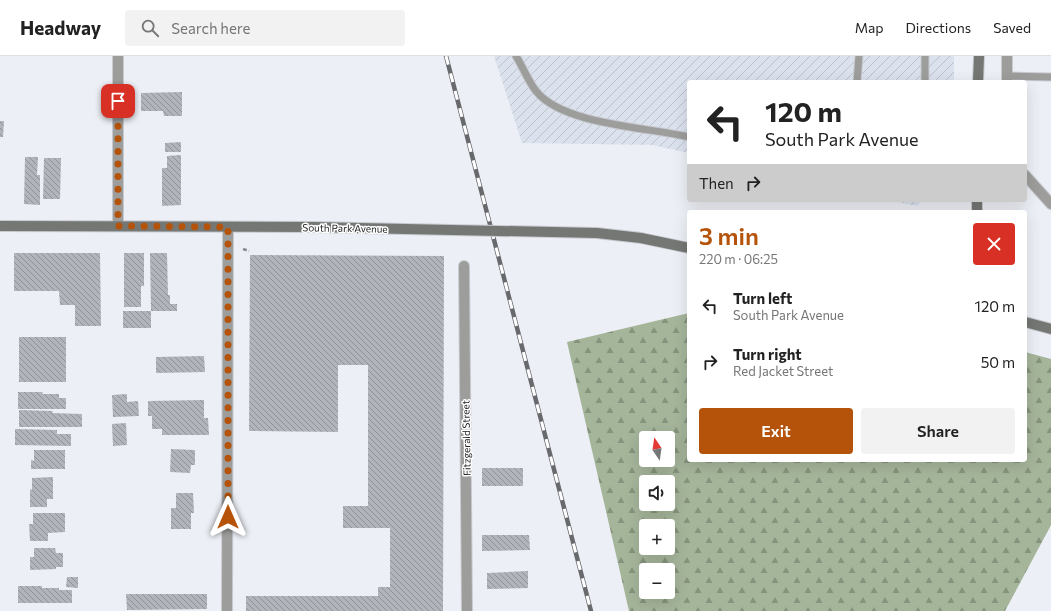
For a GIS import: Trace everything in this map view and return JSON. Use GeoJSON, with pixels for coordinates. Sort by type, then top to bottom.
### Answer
{"type":"FeatureCollection","features":[{"type":"Feature","properties":{"kind":"street"},"geometry":{"type":"LineString","coordinates":[[118,56],[118,226]]}},
{"type":"Feature","properties":{"kind":"street"},"geometry":{"type":"LineString","coordinates":[[978,80],[979,56]]}},
{"type":"Feature","properties":{"kind":"street"},"geometry":{"type":"LineString","coordinates":[[1006,56],[1007,79]]}},
{"type":"Feature","properties":{"kind":"street"},"geometry":{"type":"LineString","coordinates":[[1027,176],[1051,204]]}},
{"type":"Feature","properties":{"kind":"street","name":"South Park Avenue"},"geometry":{"type":"LineString","coordinates":[[0,226],[313,227],[597,233],[641,238],[687,248]]}},
{"type":"Feature","properties":{"kind":"street"},"geometry":{"type":"LineString","coordinates":[[227,611],[228,227]]}},
{"type":"Feature","properties":{"kind":"street","name":"Fitzgerald Street"},"geometry":{"type":"LineString","coordinates":[[464,266],[467,611]]}},
{"type":"Feature","properties":{"kind":"street"},"geometry":{"type":"LineString","coordinates":[[1027,322],[1051,328]]}},
{"type":"Feature","properties":{"kind":"lane"},"geometry":{"type":"LineString","coordinates":[[516,56],[536,91],[556,108],[586,119],[687,137]]}},
{"type":"Feature","properties":{"kind":"lane"},"geometry":{"type":"LineString","coordinates":[[857,80],[859,56]]}},
{"type":"Feature","properties":{"kind":"lane"},"geometry":{"type":"LineString","coordinates":[[925,56],[925,80]]}},
{"type":"Feature","properties":{"kind":"lane"},"geometry":{"type":"LineString","coordinates":[[1007,79],[1051,77]]}},
{"type":"Feature","properties":{"kind":"path"},"geometry":{"type":"LineString","coordinates":[[243,249],[249,251]]}},
{"type":"Feature","properties":{"kind":"shaded area"},"geometry":{"type":"Polygon","coordinates":[[[494,56],[954,56],[954,80],[687,80],[687,153],[652,145],[522,143],[494,56]]]}},
{"type":"Feature","properties":{"kind":"shaded area"},"geometry":{"type":"Polygon","coordinates":[[[898,202],[920,202],[917,206],[898,202]]]}},
{"type":"Feature","properties":{"kind":"green space"},"geometry":{"type":"Polygon","coordinates":[[[687,313],[687,462],[1027,462],[1027,353],[1051,359],[1051,525],[1005,611],[629,611],[567,342],[687,313]]]}},
{"type":"Feature","properties":{"kind":"building"},"geometry":{"type":"Polygon","coordinates":[[[182,92],[182,116],[164,116],[163,111],[141,111],[141,93],[182,92]]]}},
{"type":"Feature","properties":{"kind":"building"},"geometry":{"type":"Polygon","coordinates":[[[0,121],[4,121],[3,137],[0,137],[0,121]]]}},
{"type":"Feature","properties":{"kind":"building"},"geometry":{"type":"Polygon","coordinates":[[[181,142],[181,152],[165,152],[165,143],[181,142]]]}},
{"type":"Feature","properties":{"kind":"building"},"geometry":{"type":"Polygon","coordinates":[[[181,155],[181,205],[162,206],[162,168],[167,168],[167,156],[181,155]]]}},
{"type":"Feature","properties":{"kind":"building"},"geometry":{"type":"Polygon","coordinates":[[[25,157],[38,157],[37,175],[40,175],[40,205],[24,204],[25,157]]]}},
{"type":"Feature","properties":{"kind":"building"},"geometry":{"type":"Polygon","coordinates":[[[44,158],[61,158],[60,199],[43,199],[44,158]]]}},
{"type":"Feature","properties":{"kind":"building"},"geometry":{"type":"Polygon","coordinates":[[[14,253],[100,253],[101,326],[75,326],[75,305],[60,305],[59,291],[14,291],[14,253]]]}},
{"type":"Feature","properties":{"kind":"building"},"geometry":{"type":"Polygon","coordinates":[[[124,253],[144,253],[144,286],[141,286],[141,307],[124,307],[124,253]]]}},
{"type":"Feature","properties":{"kind":"building"},"geometry":{"type":"Polygon","coordinates":[[[150,253],[167,253],[168,295],[170,295],[170,304],[177,304],[177,311],[151,311],[150,253]]]}},
{"type":"Feature","properties":{"kind":"building"},"geometry":{"type":"Polygon","coordinates":[[[250,255],[444,256],[443,611],[246,611],[246,596],[378,596],[378,587],[390,587],[390,528],[343,528],[343,506],[368,506],[368,365],[338,365],[338,432],[249,431],[250,255]]]}},
{"type":"Feature","properties":{"kind":"building"},"geometry":{"type":"Polygon","coordinates":[[[123,311],[151,311],[151,328],[123,328],[123,311]]]}},
{"type":"Feature","properties":{"kind":"building"},"geometry":{"type":"Polygon","coordinates":[[[19,337],[66,337],[66,382],[19,382],[19,337]]]}},
{"type":"Feature","properties":{"kind":"building"},"geometry":{"type":"Polygon","coordinates":[[[204,356],[205,372],[156,373],[156,357],[204,356]]]}},
{"type":"Feature","properties":{"kind":"building"},"geometry":{"type":"Polygon","coordinates":[[[18,392],[59,394],[59,398],[66,398],[66,409],[18,409],[18,392]]]}},
{"type":"Feature","properties":{"kind":"building"},"geometry":{"type":"Polygon","coordinates":[[[127,394],[127,402],[138,401],[139,416],[113,417],[112,395],[127,394]]]}},
{"type":"Feature","properties":{"kind":"building"},"geometry":{"type":"Polygon","coordinates":[[[204,400],[204,418],[208,418],[209,435],[162,435],[162,429],[152,429],[152,416],[148,416],[148,401],[204,400]]]}},
{"type":"Feature","properties":{"kind":"building"},"geometry":{"type":"Polygon","coordinates":[[[19,410],[82,414],[82,427],[19,427],[19,410]]]}},
{"type":"Feature","properties":{"kind":"building"},"geometry":{"type":"Polygon","coordinates":[[[126,423],[127,445],[113,446],[112,424],[126,423]]]}},
{"type":"Feature","properties":{"kind":"building"},"geometry":{"type":"Polygon","coordinates":[[[15,429],[57,430],[57,434],[71,434],[71,446],[15,445],[15,429]]]}},
{"type":"Feature","properties":{"kind":"building"},"geometry":{"type":"Polygon","coordinates":[[[171,449],[195,450],[195,465],[191,465],[190,473],[170,472],[171,449]]]}},
{"type":"Feature","properties":{"kind":"building"},"geometry":{"type":"Polygon","coordinates":[[[34,450],[65,450],[65,469],[31,469],[31,460],[34,461],[34,450]]]}},
{"type":"Feature","properties":{"kind":"building"},"geometry":{"type":"Polygon","coordinates":[[[482,468],[523,468],[523,486],[482,486],[482,468]]]}},
{"type":"Feature","properties":{"kind":"building"},"geometry":{"type":"Polygon","coordinates":[[[53,477],[53,499],[47,499],[47,507],[30,507],[30,489],[32,490],[32,478],[53,477]]]}},
{"type":"Feature","properties":{"kind":"building"},"geometry":{"type":"Polygon","coordinates":[[[176,493],[193,493],[194,513],[191,513],[191,529],[171,529],[171,508],[176,508],[176,493]]]}},
{"type":"Feature","properties":{"kind":"building"},"geometry":{"type":"Polygon","coordinates":[[[33,513],[65,513],[65,532],[48,533],[48,541],[30,541],[29,524],[33,524],[33,513]]]}},
{"type":"Feature","properties":{"kind":"building"},"geometry":{"type":"Polygon","coordinates":[[[482,535],[529,535],[530,550],[482,551],[482,535]]]}},
{"type":"Feature","properties":{"kind":"building"},"geometry":{"type":"Polygon","coordinates":[[[34,548],[55,548],[56,553],[63,553],[63,567],[56,567],[56,569],[30,570],[30,557],[34,557],[34,548]]]}},
{"type":"Feature","properties":{"kind":"building"},"geometry":{"type":"Polygon","coordinates":[[[528,571],[528,588],[487,589],[487,573],[528,571]]]}},
{"type":"Feature","properties":{"kind":"building"},"geometry":{"type":"Polygon","coordinates":[[[67,577],[78,577],[78,588],[66,587],[67,577]]]}},
{"type":"Feature","properties":{"kind":"building"},"geometry":{"type":"Polygon","coordinates":[[[18,586],[42,586],[42,588],[72,590],[72,603],[18,603],[18,586]]]}},
{"type":"Feature","properties":{"kind":"building"},"geometry":{"type":"Polygon","coordinates":[[[126,594],[207,594],[207,609],[127,610],[126,594]]]}},
{"type":"Feature","properties":{"kind":"railway"},"geometry":{"type":"LineString","coordinates":[[446,56],[591,611]]}},
{"type":"Feature","properties":{"kind":"route"},"geometry":{"type":"LineString","coordinates":[[118,101],[118,226],[228,227],[228,517]]}}]}
